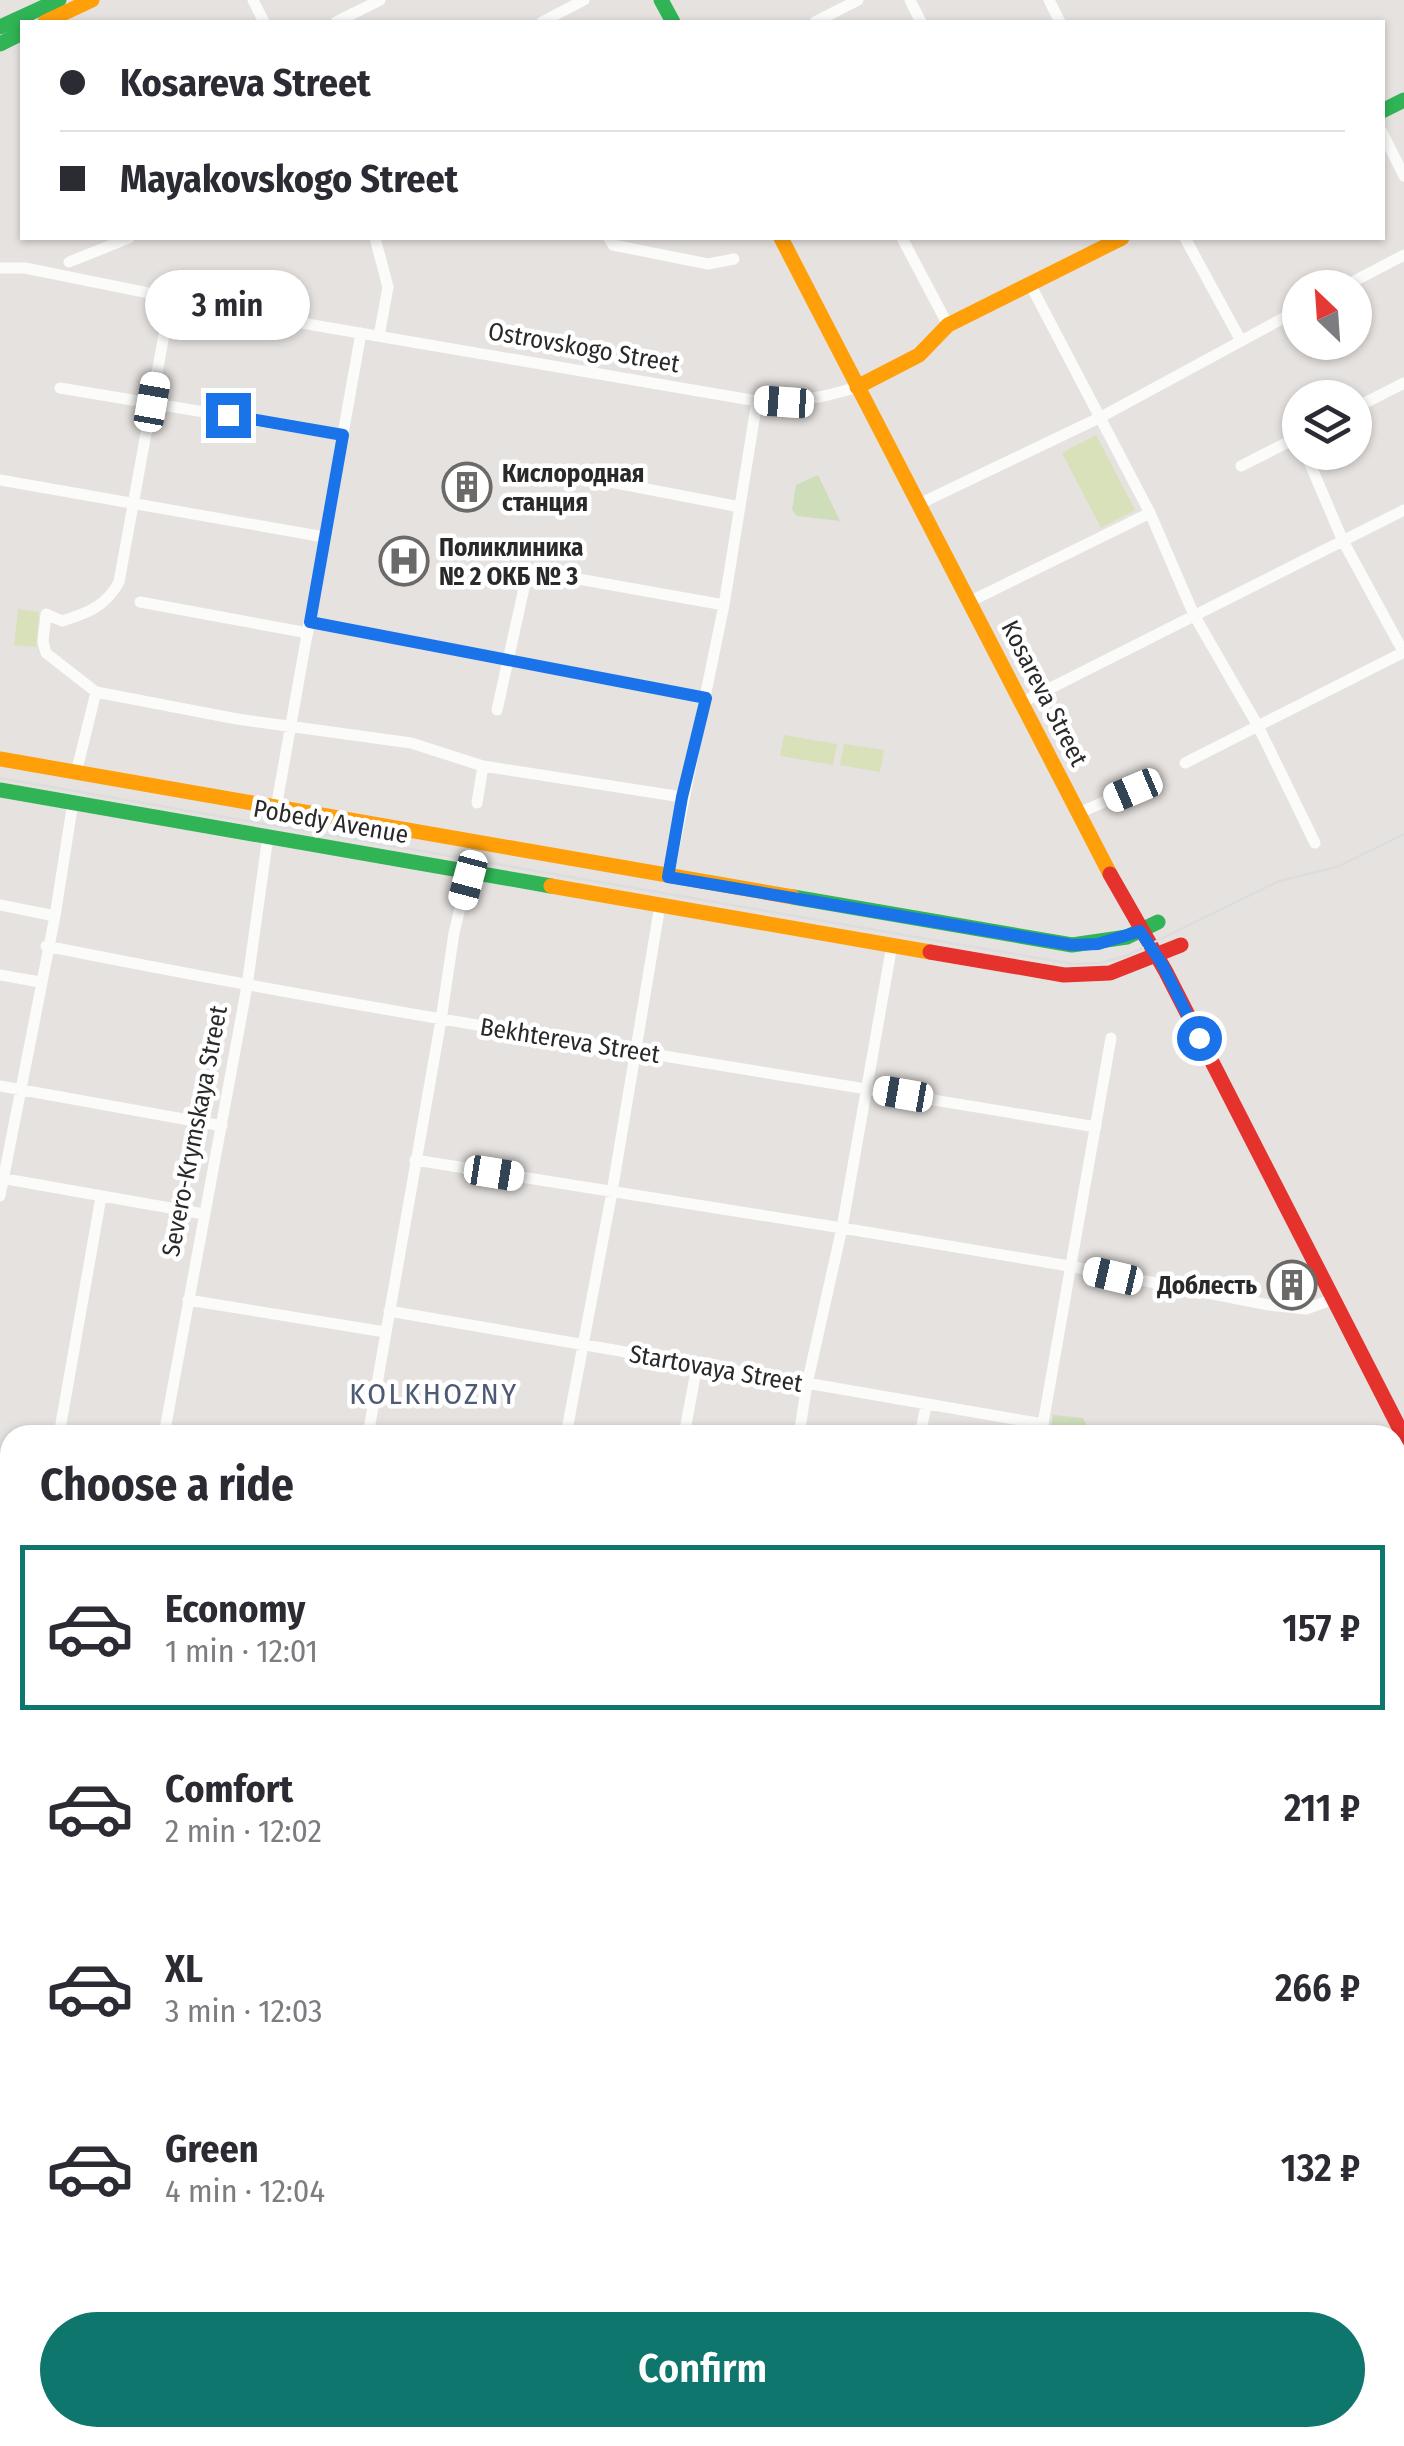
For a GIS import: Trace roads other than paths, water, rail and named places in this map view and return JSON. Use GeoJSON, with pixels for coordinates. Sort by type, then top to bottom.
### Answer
{"type":"FeatureCollection","features":[{"type":"Feature","properties":{"kind":"main road"},"geometry":{"type":"LineString","coordinates":[[22,20],[92,0]]}},
{"type":"Feature","properties":{"kind":"main road","name":"Kosareva Street"},"geometry":{"type":"LineString","coordinates":[[783,240],[917,505],[1157,957],[1398,1425]]}},
{"type":"Feature","properties":{"kind":"main road","name":"Ostrovskogo Street"},"geometry":{"type":"LineString","coordinates":[[857,387],[914,360],[936,344],[948,325],[1118,240]]}},
{"type":"Feature","properties":{"kind":"main road","name":"Pobedy Avenue"},"geometry":{"type":"LineString","coordinates":[[0,759],[1072,945],[1098,944],[1158,922]]}},
{"type":"Feature","properties":{"kind":"main road","name":"Pobedy Avenue"},"geometry":{"type":"LineString","coordinates":[[0,790],[1084,976],[1110,974],[1181,945]]}},
{"type":"Feature","properties":{"kind":"street"},"geometry":{"type":"LineString","coordinates":[[340,20],[380,0]]}},
{"type":"Feature","properties":{"kind":"street"},"geometry":{"type":"LineString","coordinates":[[546,20],[584,0]]}},
{"type":"Feature","properties":{"kind":"street"},"geometry":{"type":"LineString","coordinates":[[818,20],[858,0]]}},
{"type":"Feature","properties":{"kind":"street"},"geometry":{"type":"LineString","coordinates":[[1385,138],[1404,176]]}},
{"type":"Feature","properties":{"kind":"street"},"geometry":{"type":"LineString","coordinates":[[69,262],[125,240]]}},
{"type":"Feature","properties":{"kind":"street"},"geometry":{"type":"LineString","coordinates":[[379,336],[388,287],[382,240]]}},
{"type":"Feature","properties":{"kind":"street"},"geometry":{"type":"LineString","coordinates":[[610,240],[613,245],[708,264],[734,259]]}},
{"type":"Feature","properties":{"kind":"street"},"geometry":{"type":"LineString","coordinates":[[903,240],[948,325]]}},
{"type":"Feature","properties":{"kind":"street"},"geometry":{"type":"LineString","coordinates":[[1187,240],[1240,339]]}},
{"type":"Feature","properties":{"kind":"street"},"geometry":{"type":"LineString","coordinates":[[1372,272],[1404,256]]}},
{"type":"Feature","properties":{"kind":"street","name":"Ostrovskogo Street"},"geometry":{"type":"LineString","coordinates":[[0,268],[25,268],[360,333],[756,401],[824,398],[857,387]]}},
{"type":"Feature","properties":{"kind":"street"},"geometry":{"type":"LineString","coordinates":[[1030,284],[1150,513],[1194,615],[1258,726],[1315,842]]}},
{"type":"Feature","properties":{"kind":"street"},"geometry":{"type":"LineString","coordinates":[[170,296],[119,582],[109,601],[62,621],[46,614],[46,653],[96,692],[291,727],[410,743],[483,766],[682,797]]}},
{"type":"Feature","properties":{"kind":"street"},"geometry":{"type":"LineString","coordinates":[[917,505],[1101,416],[1282,317]]}},
{"type":"Feature","properties":{"kind":"street"},"geometry":{"type":"LineString","coordinates":[[276,808],[360,333]]}},
{"type":"Feature","properties":{"kind":"street"},"geometry":{"type":"LineString","coordinates":[[1372,400],[1404,384]]}},
{"type":"Feature","properties":{"kind":"street"},"geometry":{"type":"LineString","coordinates":[[60,388],[343,435]]}},
{"type":"Feature","properties":{"kind":"street"},"geometry":{"type":"LineString","coordinates":[[668,877],[724,605],[756,401]]}},
{"type":"Feature","properties":{"kind":"street"},"geometry":{"type":"LineString","coordinates":[[1241,466],[1282,447]]}},
{"type":"Feature","properties":{"kind":"street"},"geometry":{"type":"LineString","coordinates":[[548,470],[740,507]]}},
{"type":"Feature","properties":{"kind":"street"},"geometry":{"type":"LineString","coordinates":[[1184,763],[1404,653],[1343,541],[1313,470]]}},
{"type":"Feature","properties":{"kind":"street"},"geometry":{"type":"LineString","coordinates":[[0,480],[324,537]]}},
{"type":"Feature","properties":{"kind":"street"},"geometry":{"type":"LineString","coordinates":[[1021,703],[1404,510]]}},
{"type":"Feature","properties":{"kind":"street"},"geometry":{"type":"LineString","coordinates":[[969,602],[1150,513]]}},
{"type":"Feature","properties":{"kind":"street"},"geometry":{"type":"LineString","coordinates":[[497,710],[528,570],[724,605]]}},
{"type":"Feature","properties":{"kind":"street"},"geometry":{"type":"LineString","coordinates":[[140,602],[706,698]]}},
{"type":"Feature","properties":{"kind":"street"},"geometry":{"type":"LineString","coordinates":[[76,773],[96,692]]}},
{"type":"Feature","properties":{"kind":"street"},"geometry":{"type":"LineString","coordinates":[[477,803],[483,766]]}},
{"type":"Feature","properties":{"kind":"street"},"geometry":{"type":"LineString","coordinates":[[1079,813],[1133,790]]}},
{"type":"Feature","properties":{"kind":"street"},"geometry":{"type":"LineString","coordinates":[[0,1196],[46,946],[55,916],[73,802]]}},
{"type":"Feature","properties":{"kind":"street","name":"Severo-Krymskaya Street"},"geometry":{"type":"LineString","coordinates":[[166,1425],[247,986],[268,836]]}},
{"type":"Feature","properties":{"kind":"street"},"geometry":{"type":"LineString","coordinates":[[370,1425],[454,933],[469,871]]}},
{"type":"Feature","properties":{"kind":"street"},"geometry":{"type":"LineString","coordinates":[[568,1425],[660,905]]}},
{"type":"Feature","properties":{"kind":"street"},"geometry":{"type":"LineString","coordinates":[[0,906],[55,916]]}},
{"type":"Feature","properties":{"kind":"street"},"geometry":{"type":"LineString","coordinates":[[801,1425],[842,1228],[892,945]]}},
{"type":"Feature","properties":{"kind":"street","name":"Bekhtereva Street"},"geometry":{"type":"LineString","coordinates":[[46,946],[442,1020],[1096,1126]]}},
{"type":"Feature","properties":{"kind":"street"},"geometry":{"type":"LineString","coordinates":[[0,975],[40,982]]}},
{"type":"Feature","properties":{"kind":"street"},"geometry":{"type":"LineString","coordinates":[[1043,1425],[1111,1038]]}},
{"type":"Feature","properties":{"kind":"street"},"geometry":{"type":"LineString","coordinates":[[0,1086],[222,1126]]}},
{"type":"Feature","properties":{"kind":"street"},"geometry":{"type":"LineString","coordinates":[[415,1160],[1068,1266],[1268,1305],[1306,1310],[1334,1300]]}},
{"type":"Feature","properties":{"kind":"street"},"geometry":{"type":"LineString","coordinates":[[2,1178],[204,1214]]}},
{"type":"Feature","properties":{"kind":"street"},"geometry":{"type":"LineString","coordinates":[[61,1425],[100,1197]]}},
{"type":"Feature","properties":{"kind":"street"},"geometry":{"type":"LineString","coordinates":[[188,1300],[385,1332]]}},
{"type":"Feature","properties":{"kind":"street","name":"Startovaya Street"},"geometry":{"type":"LineString","coordinates":[[389,1311],[1018,1425]]}},
{"type":"Feature","properties":{"kind":"street"},"geometry":{"type":"LineString","coordinates":[[686,1425],[697,1366]]}},
{"type":"Feature","properties":{"kind":"street"},"geometry":{"type":"LineString","coordinates":[[922,1425],[926,1406]]}},
{"type":"Feature","properties":{"kind":"tram line"},"geometry":{"type":"LineString","coordinates":[[0,778],[1072,964],[1100,963],[1126,956],[1279,881],[1337,867],[1404,834]]}},
{"type":"Feature","properties":{"kind":"place","name":"Кислородная станция"},"geometry":{"type":"Point","coordinates":[467,487]}},
{"type":"Feature","properties":{"kind":"place","name":"Поликлиника № 2 ОКБ № 3"},"geometry":{"type":"Point","coordinates":[404,561]}},
{"type":"Feature","properties":{"kind":"place","name":"Доблесть"},"geometry":{"type":"Point","coordinates":[1292,1285]}},
{"type":"Feature","properties":{"kind":"district","name":"KOLKHOZNY"},"geometry":{"type":"Point","coordinates":[434,1394]}}]}
